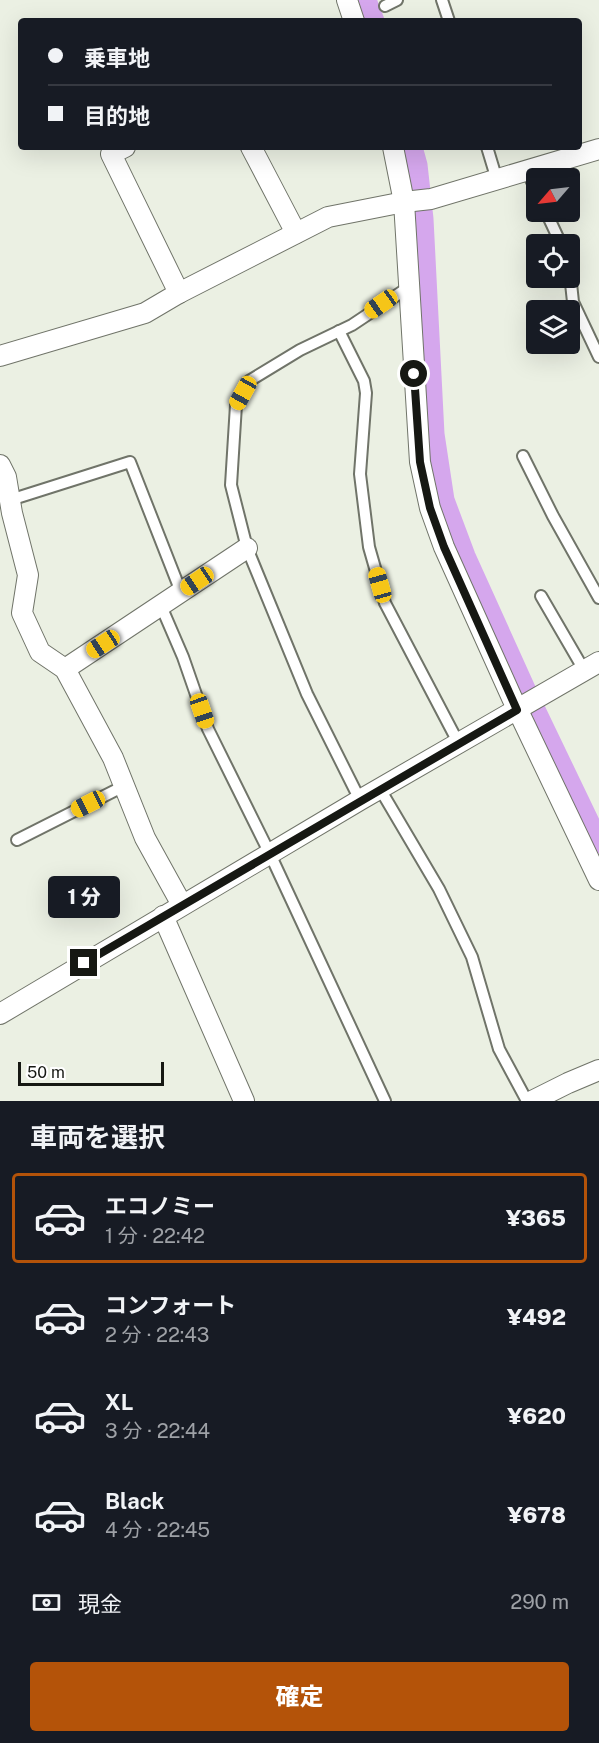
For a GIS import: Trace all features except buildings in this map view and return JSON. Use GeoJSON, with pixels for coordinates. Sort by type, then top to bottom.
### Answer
{"type":"FeatureCollection","features":[{"type":"Feature","properties":{"kind":"street"},"geometry":{"type":"LineString","coordinates":[[347,0],[353,18]]}},
{"type":"Feature","properties":{"kind":"street"},"geometry":{"type":"LineString","coordinates":[[537,168],[599,149]]}},
{"type":"Feature","properties":{"kind":"street"},"geometry":{"type":"LineString","coordinates":[[119,150],[111,154],[179,293]]}},
{"type":"Feature","properties":{"kind":"street"},"geometry":{"type":"LineString","coordinates":[[253,150],[296,233]]}},
{"type":"Feature","properties":{"kind":"street"},"geometry":{"type":"LineString","coordinates":[[394,150],[404,202],[420,462],[430,508],[444,547],[517,710],[599,879]]}},
{"type":"Feature","properties":{"kind":"street"},"geometry":{"type":"LineString","coordinates":[[0,356],[145,313],[179,293],[328,217],[431,199],[526,171]]}},
{"type":"Feature","properties":{"kind":"street"},"geometry":{"type":"LineString","coordinates":[[0,465],[6,477],[28,575],[22,613],[40,652],[65,669],[113,758],[145,838],[182,905]]}},
{"type":"Feature","properties":{"kind":"street"},"geometry":{"type":"LineString","coordinates":[[65,669],[247,548]]}},
{"type":"Feature","properties":{"kind":"street"},"geometry":{"type":"LineString","coordinates":[[0,1014],[360,800],[592,666]]}},
{"type":"Feature","properties":{"kind":"street"},"geometry":{"type":"LineString","coordinates":[[163,916],[244,1101]]}},
{"type":"Feature","properties":{"kind":"street"},"geometry":{"type":"LineString","coordinates":[[532,1101],[599,1070]]}},
{"type":"Feature","properties":{"kind":"lane"},"geometry":{"type":"LineString","coordinates":[[385,6],[397,0]]}},
{"type":"Feature","properties":{"kind":"lane"},"geometry":{"type":"LineString","coordinates":[[442,0],[447,18]]}},
{"type":"Feature","properties":{"kind":"lane"},"geometry":{"type":"LineString","coordinates":[[488,150],[497,180]]}},
{"type":"Feature","properties":{"kind":"lane"},"geometry":{"type":"LineString","coordinates":[[360,800],[306,694],[247,548],[231,485],[236,405],[249,381],[300,350],[352,325],[409,287]]}},
{"type":"Feature","properties":{"kind":"lane"},"geometry":{"type":"LineString","coordinates":[[572,288],[573,302],[599,357]]}},
{"type":"Feature","properties":{"kind":"lane"},"geometry":{"type":"LineString","coordinates":[[339,331],[364,381],[366,393],[360,474],[369,547],[385,603],[459,744]]}},
{"type":"Feature","properties":{"kind":"lane"},"geometry":{"type":"LineString","coordinates":[[523,456],[553,516],[599,598]]}},
{"type":"Feature","properties":{"kind":"lane"},"geometry":{"type":"LineString","coordinates":[[10,500],[130,462],[181,592]]}},
{"type":"Feature","properties":{"kind":"lane"},"geometry":{"type":"LineString","coordinates":[[541,596],[592,666]]}},
{"type":"Feature","properties":{"kind":"lane"},"geometry":{"type":"LineString","coordinates":[[160,606],[183,657],[208,729],[270,854],[385,1101]]}},
{"type":"Feature","properties":{"kind":"lane"},"geometry":{"type":"LineString","coordinates":[[17,840],[124,786]]}},
{"type":"Feature","properties":{"kind":"lane"},"geometry":{"type":"LineString","coordinates":[[381,789],[439,889],[472,957],[499,1049],[527,1101]]}},
{"type":"Feature","properties":{"kind":"waterway"},"geometry":{"type":"LineString","coordinates":[[366,0],[373,18]]}},
{"type":"Feature","properties":{"kind":"waterway"},"geometry":{"type":"LineString","coordinates":[[413,150],[417,165],[423,219],[434,434],[444,500],[465,556],[526,691],[599,843]]}},
{"type":"Feature","properties":{"kind":"route"},"geometry":{"type":"LineString","coordinates":[[84,963],[517,710],[444,547],[430,508],[420,462],[414,374]]}}]}
